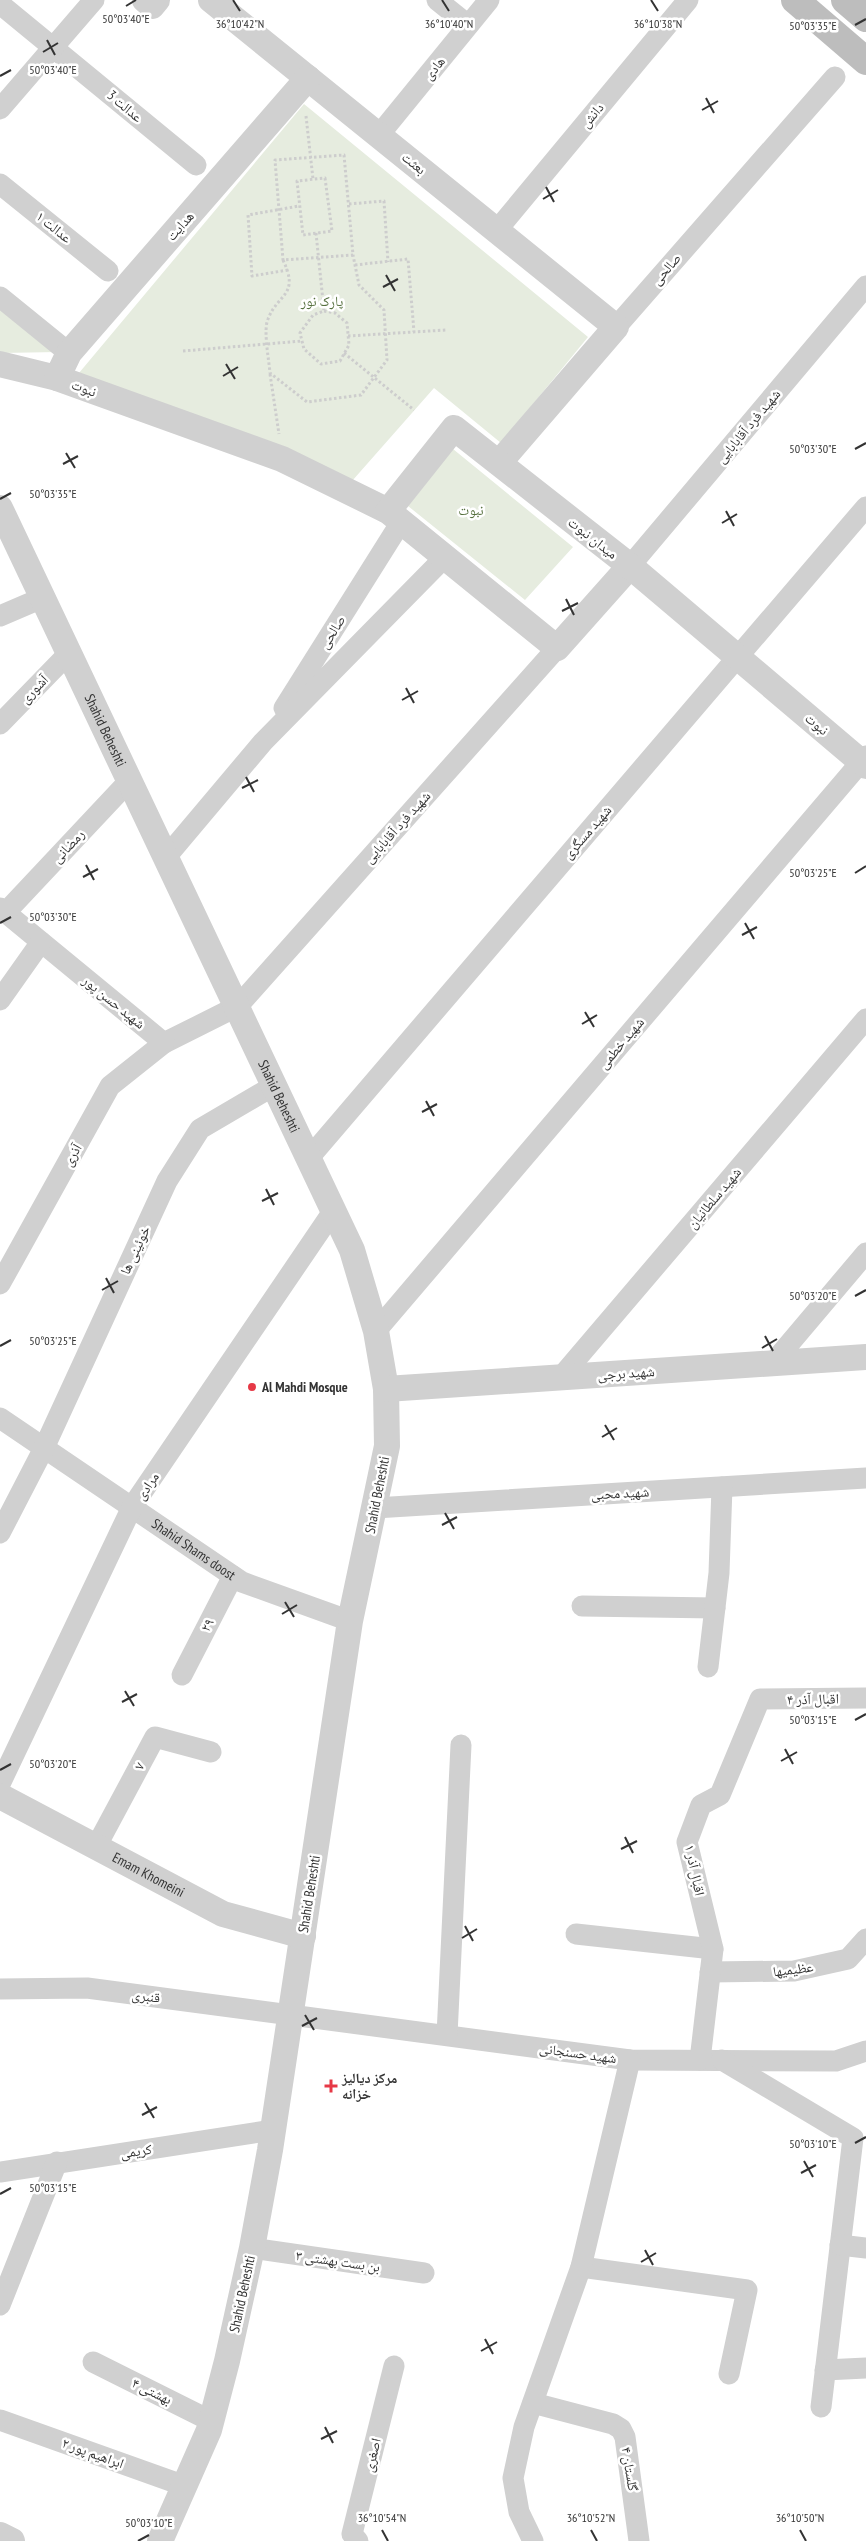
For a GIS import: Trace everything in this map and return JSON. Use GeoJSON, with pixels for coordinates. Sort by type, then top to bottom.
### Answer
{"type":"FeatureCollection","features":[{"type":"Feature","properties":{"kind":"main road"},"geometry":{"type":"LineString","coordinates":[[795,0],[866,61]]}},
{"type":"Feature","properties":{"kind":"main road"},"geometry":{"type":"LineString","coordinates":[[845,0],[866,18]]}},
{"type":"Feature","properties":{"kind":"street"},"geometry":{"type":"LineString","coordinates":[[0,109],[94,0]]}},
{"type":"Feature","properties":{"kind":"street"},"geometry":{"type":"LineString","coordinates":[[145,0],[152,6],[157,0]]}},
{"type":"Feature","properties":{"kind":"street","name":"بعثت"},"geometry":{"type":"LineString","coordinates":[[211,0],[303,84],[379,135],[616,327]]}},
{"type":"Feature","properties":{"kind":"street"},"geometry":{"type":"LineString","coordinates":[[437,0],[468,25]]}},
{"type":"Feature","properties":{"kind":"street","name":"هادی"},"geometry":{"type":"LineString","coordinates":[[379,135],[489,0]]}},
{"type":"Feature","properties":{"kind":"street","name":"دانش"},"geometry":{"type":"LineString","coordinates":[[497,230],[688,0]]}},
{"type":"Feature","properties":{"kind":"street","name":"عدالت 3"},"geometry":{"type":"LineString","coordinates":[[0,4],[196,165]]}},
{"type":"Feature","properties":{"kind":"street","name":"صالحی"},"geometry":{"type":"LineString","coordinates":[[499,463],[835,77]]}},
{"type":"Feature","properties":{"kind":"street","name":"هدایت"},"geometry":{"type":"LineString","coordinates":[[57,378],[69,353],[303,84]]}},
{"type":"Feature","properties":{"kind":"street","name":"عدالت ۱"},"geometry":{"type":"LineString","coordinates":[[0,184],[108,271]]}},
{"type":"Feature","properties":{"kind":"street","name":"شهید فرد آقابابایی"},"geometry":{"type":"LineString","coordinates":[[630,566],[866,286]]}},
{"type":"Feature","properties":{"kind":"street"},"geometry":{"type":"LineString","coordinates":[[0,297],[69,353]]}},
{"type":"Feature","properties":{"kind":"street","name":"نبوت"},"geometry":{"type":"LineString","coordinates":[[0,364],[57,378],[282,459],[394,516]]}},
{"type":"Feature","properties":{"kind":"street","name":"میدان نبوت"},"geometry":{"type":"LineString","coordinates":[[394,516],[454,428],[630,566],[557,648]]}},
{"type":"Feature","properties":{"kind":"street","name":"شهید مسگری"},"geometry":{"type":"LineString","coordinates":[[309,1158],[866,507]]}},
{"type":"Feature","properties":{"kind":"street"},"geometry":{"type":"LineString","coordinates":[[394,516],[557,648]]}},
{"type":"Feature","properties":{"kind":"street","name":"صالحی"},"geometry":{"type":"LineString","coordinates":[[262,742],[394,516]]}},
{"type":"Feature","properties":{"kind":"street","name":"Shahid Beheshti"},"geometry":{"type":"LineString","coordinates":[[2,520],[42,598],[167,856],[352,1250],[376,1331],[386,1389],[387,1446],[350,1621],[273,2130],[252,2248],[227,2361],[211,2420],[185,2486],[160,2541]]}},
{"type":"Feature","properties":{"kind":"street","name":"صالحی"},"geometry":{"type":"LineString","coordinates":[[167,856],[262,742],[444,558]]}},
{"type":"Feature","properties":{"kind":"street","name":"نبوت"},"geometry":{"type":"LineString","coordinates":[[630,566],[864,761]]}},
{"type":"Feature","properties":{"kind":"street"},"geometry":{"type":"LineString","coordinates":[[0,616],[42,598]]}},
{"type":"Feature","properties":{"kind":"street","name":"شهید فرد آقابابایی"},"geometry":{"type":"LineString","coordinates":[[238,1006],[557,648]]}},
{"type":"Feature","properties":{"kind":"street","name":"آشوری"},"geometry":{"type":"LineString","coordinates":[[0,724],[69,653]]}},
{"type":"Feature","properties":{"kind":"street","name":"شهید خطمی"},"geometry":{"type":"LineString","coordinates":[[376,1331],[864,761]]}},
{"type":"Feature","properties":{"kind":"street","name":"رمضانی"},"geometry":{"type":"LineString","coordinates":[[3,910],[130,780]]}},
{"type":"Feature","properties":{"kind":"street","name":"شهید حسن پور"},"geometry":{"type":"LineString","coordinates":[[3,910],[164,1043]]}},
{"type":"Feature","properties":{"kind":"street"},"geometry":{"type":"LineString","coordinates":[[0,1000],[41,942]]}},
{"type":"Feature","properties":{"kind":"street"},"geometry":{"type":"LineString","coordinates":[[164,1043],[238,1006]]}},
{"type":"Feature","properties":{"kind":"street","name":"شهید سلطانیان"},"geometry":{"type":"LineString","coordinates":[[561,1377],[866,1019]]}},
{"type":"Feature","properties":{"kind":"street","name":"آذری"},"geometry":{"type":"LineString","coordinates":[[0,1284],[110,1086],[164,1043]]}},
{"type":"Feature","properties":{"kind":"street","name":"خوئینی ها"},"geometry":{"type":"LineString","coordinates":[[0,1533],[44,1448],[167,1181],[200,1129],[275,1085]]}},
{"type":"Feature","properties":{"kind":"street","name":"مرادی"},"geometry":{"type":"LineString","coordinates":[[0,1784],[132,1507],[334,1210]]}},
{"type":"Feature","properties":{"kind":"street"},"geometry":{"type":"LineString","coordinates":[[773,1363],[866,1253]]}},
{"type":"Feature","properties":{"kind":"street","name":"شهید برجی"},"geometry":{"type":"LineString","coordinates":[[386,1389],[866,1357]]}},
{"type":"Feature","properties":{"kind":"street","name":"Shahid Shams doost"},"geometry":{"type":"LineString","coordinates":[[0,1418],[242,1582],[350,1621]]}},
{"type":"Feature","properties":{"kind":"street","name":"شهید محبی"},"geometry":{"type":"LineString","coordinates":[[375,1508],[722,1487],[865,1476]]}},
{"type":"Feature","properties":{"kind":"street"},"geometry":{"type":"LineString","coordinates":[[708,1667],[719,1572],[722,1487]]}},
{"type":"Feature","properties":{"kind":"street","name":"۲۹"},"geometry":{"type":"LineString","coordinates":[[182,1675],[233,1576]]}},
{"type":"Feature","properties":{"kind":"street"},"geometry":{"type":"LineString","coordinates":[[582,1606],[715,1608]]}},
{"type":"Feature","properties":{"kind":"street","name":"اقبال آذر ۴"},"geometry":{"type":"LineString","coordinates":[[760,1700],[866,1698]]}},
{"type":"Feature","properties":{"kind":"street","name":"اقبال آذر ۱"},"geometry":{"type":"LineString","coordinates":[[700,2060],[713,1949],[686,1842],[701,1805],[720,1795],[760,1700]]}},
{"type":"Feature","properties":{"kind":"street","name":"۷"},"geometry":{"type":"LineString","coordinates":[[96,1847],[154,1737],[211,1752]]}},
{"type":"Feature","properties":{"kind":"street"},"geometry":{"type":"LineString","coordinates":[[447,2035],[461,1746]]}},
{"type":"Feature","properties":{"kind":"street","name":"Emam Khomeini"},"geometry":{"type":"LineString","coordinates":[[0,1796],[223,1914],[303,1936]]}},
{"type":"Feature","properties":{"kind":"street"},"geometry":{"type":"LineString","coordinates":[[576,1934],[713,1949]]}},
{"type":"Feature","properties":{"kind":"street","name":"عظیمیها"},"geometry":{"type":"LineString","coordinates":[[710,1972],[794,1972],[848,1959],[866,1939]]}},
{"type":"Feature","properties":{"kind":"street","name":"قنبری"},"geometry":{"type":"LineString","coordinates":[[0,1989],[87,1988],[291,2014]]}},
{"type":"Feature","properties":{"kind":"street","name":"شهید حسنجانی"},"geometry":{"type":"LineString","coordinates":[[291,2014],[630,2060],[836,2061],[866,2051]]}},
{"type":"Feature","properties":{"kind":"street"},"geometry":{"type":"LineString","coordinates":[[533,2541],[519,2512],[513,2478],[524,2427],[581,2267],[630,2060]]}},
{"type":"Feature","properties":{"kind":"street"},"geometry":{"type":"LineString","coordinates":[[722,2060],[853,2138],[821,2407]]}},
{"type":"Feature","properties":{"kind":"street","name":"کریمی"},"geometry":{"type":"LineString","coordinates":[[0,2172],[273,2130]]}},
{"type":"Feature","properties":{"kind":"street"},"geometry":{"type":"LineString","coordinates":[[0,2305],[58,2162]]}},
{"type":"Feature","properties":{"kind":"street"},"geometry":{"type":"LineString","coordinates":[[840,2245],[866,2248]]}},
{"type":"Feature","properties":{"kind":"street","name":"بن بست بهشتی ۳"},"geometry":{"type":"LineString","coordinates":[[252,2248],[424,2273]]}},
{"type":"Feature","properties":{"kind":"street"},"geometry":{"type":"LineString","coordinates":[[581,2267],[747,2290],[729,2374]]}},
{"type":"Feature","properties":{"kind":"street","name":"بهشتی ۴"},"geometry":{"type":"LineString","coordinates":[[93,2362],[211,2420]]}},
{"type":"Feature","properties":{"kind":"street","name":"اصغری"},"geometry":{"type":"LineString","coordinates":[[358,2541],[352,2534],[394,2366]]}},
{"type":"Feature","properties":{"kind":"street"},"geometry":{"type":"LineString","coordinates":[[825,2370],[866,2368]]}},
{"type":"Feature","properties":{"kind":"street","name":"گلستان ۴"},"geometry":{"type":"LineString","coordinates":[[533,2403],[613,2424],[621,2429],[625,2437],[639,2541]]}},
{"type":"Feature","properties":{"kind":"street","name":"ابراهیم پور ۲"},"geometry":{"type":"LineString","coordinates":[[0,2420],[185,2486]]}},
{"type":"Feature","properties":{"kind":"path"},"geometry":{"type":"LineString","coordinates":[[303,84],[313,179]]}},
{"type":"Feature","properties":{"kind":"path"},"geometry":{"type":"LineString","coordinates":[[270,373],[307,402],[361,395],[387,360],[384,310],[359,285],[353,255],[344,155],[275,160],[283,260],[288,270],[288,292],[268,319],[267,345],[270,373],[282,459]]}},
{"type":"Feature","properties":{"kind":"path"},"geometry":{"type":"LineString","coordinates":[[326,178],[332,231],[303,235],[300,206],[297,181],[326,178]]}},
{"type":"Feature","properties":{"kind":"path"},"geometry":{"type":"LineString","coordinates":[[349,204],[384,201],[388,262]]}},
{"type":"Feature","properties":{"kind":"path"},"geometry":{"type":"LineString","coordinates":[[288,270],[252,276],[248,215],[300,206]]}},
{"type":"Feature","properties":{"kind":"path"},"geometry":{"type":"LineString","coordinates":[[316,233],[324,311]]}},
{"type":"Feature","properties":{"kind":"path"},"geometry":{"type":"LineString","coordinates":[[283,260],[353,255]]}},
{"type":"Feature","properties":{"kind":"path"},"geometry":{"type":"LineString","coordinates":[[355,265],[408,259],[414,332]]}},
{"type":"Feature","properties":{"kind":"path"},"geometry":{"type":"LineString","coordinates":[[324,311],[335,313],[347,323],[348,336],[349,345],[340,361],[321,364],[304,350],[300,333],[313,315],[324,311]]}},
{"type":"Feature","properties":{"kind":"path"},"geometry":{"type":"LineString","coordinates":[[348,336],[446,330]]}},
{"type":"Feature","properties":{"kind":"path"},"geometry":{"type":"LineString","coordinates":[[183,351],[302,341]]}},
{"type":"Feature","properties":{"kind":"path"},"geometry":{"type":"LineString","coordinates":[[344,354],[414,410]]}},
{"type":"Feature","properties":{"kind":"green space","name":"پارک نور"},"geometry":{"type":"Polygon","coordinates":[[[304,104],[588,337],[501,443],[434,388],[345,489],[79,373],[304,104]]]}},
{"type":"Feature","properties":{"kind":"green space"},"geometry":{"type":"Polygon","coordinates":[[[0,305],[59,352],[0,353],[0,305]]]}},
{"type":"Feature","properties":{"kind":"green space","name":"نبوت"},"geometry":{"type":"Polygon","coordinates":[[[453,449],[573,547],[525,600],[408,506],[453,449]]]}},
{"type":"Feature","properties":{"kind":"place","name":"Al Mahdi Mosque"},"geometry":{"type":"Point","coordinates":[252,1387]}},
{"type":"Feature","properties":{"kind":"place","name":"مرکز دیالیز خزانه"},"geometry":{"type":"Point","coordinates":[331,2086]}}]}
